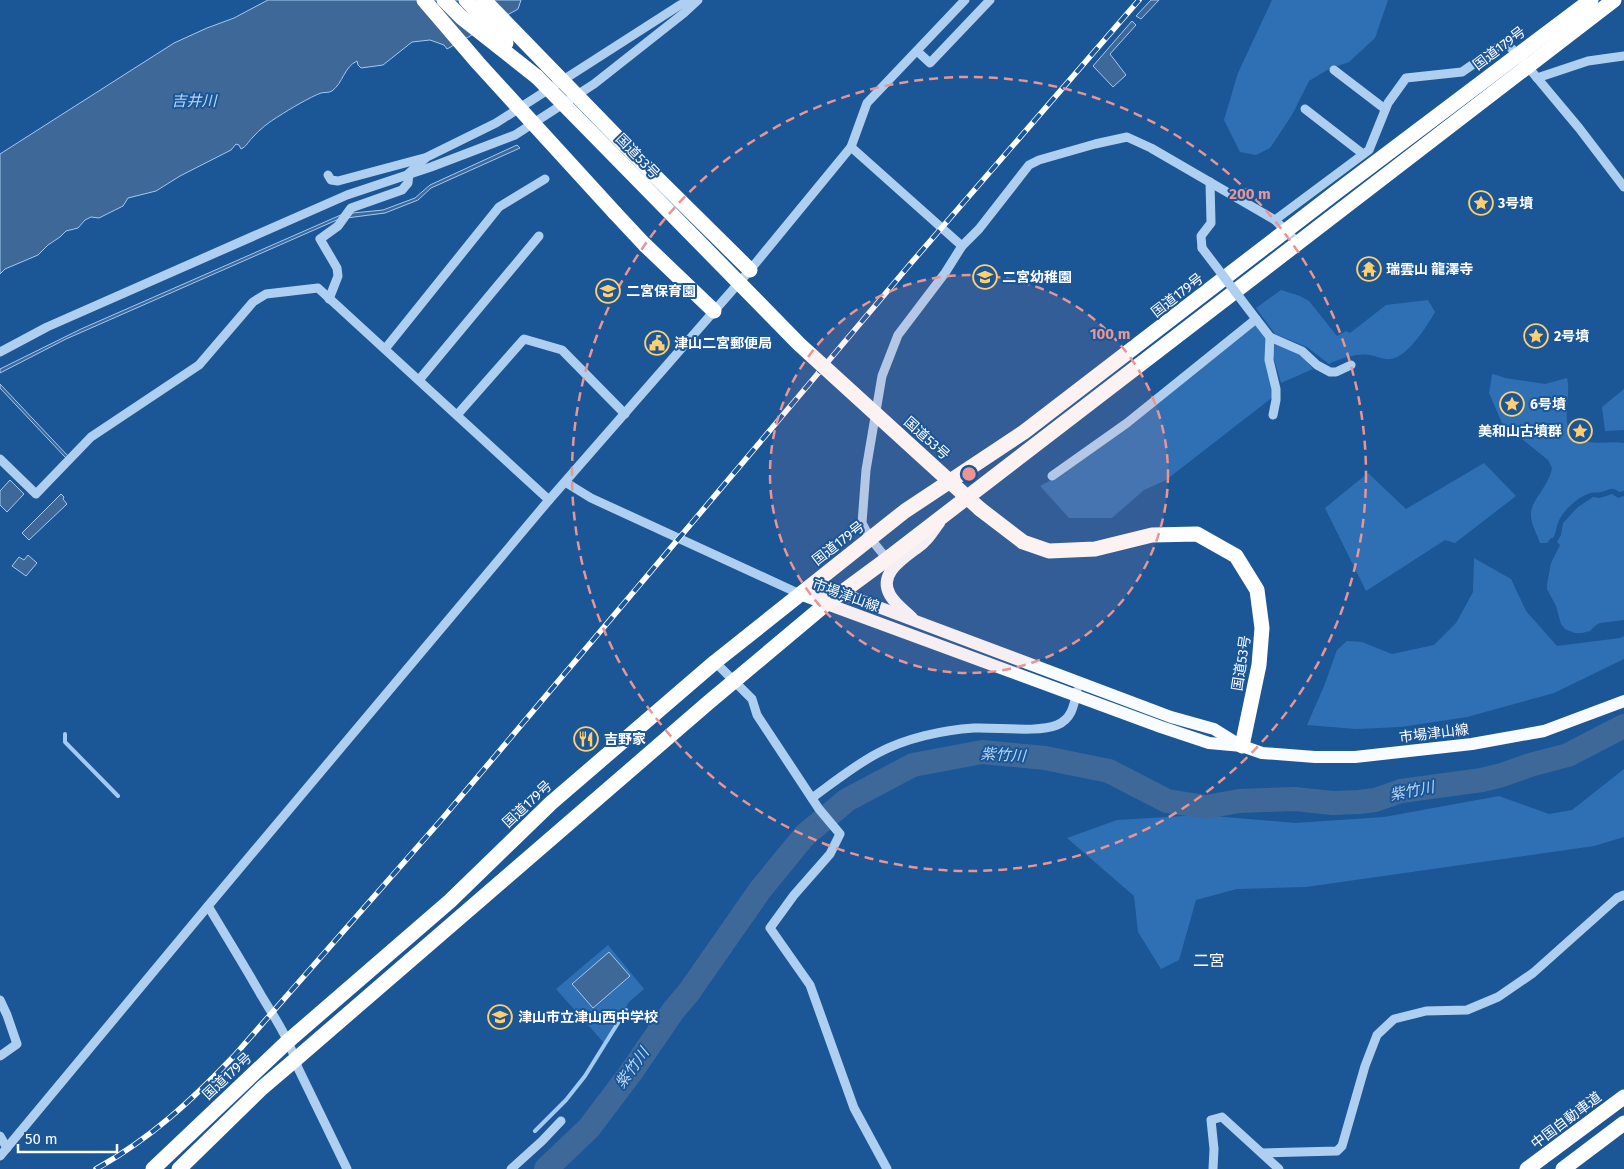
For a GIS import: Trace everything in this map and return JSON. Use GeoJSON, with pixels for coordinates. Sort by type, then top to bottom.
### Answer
{"type":"FeatureCollection","features":[{"type":"Feature","properties":{"kind":"highway"},"geometry":{"type":"LineString","coordinates":[[424,0],[478,63],[644,244],[714,311]]}},
{"type":"Feature","properties":{"kind":"highway","name":"国道53号"},"geometry":{"type":"LineString","coordinates":[[444,0],[461,17],[537,77]]}},
{"type":"Feature","properties":{"kind":"highway","name":"国道53号"},"geometry":{"type":"LineString","coordinates":[[466,0],[537,77],[799,344],[980,509],[1024,542],[1049,551],[1095,549],[1152,535],[1197,534],[1236,556],[1257,590],[1262,628],[1259,666],[1242,746]]}},
{"type":"Feature","properties":{"kind":"highway"},"geometry":{"type":"LineString","coordinates":[[484,0],[654,175],[750,270]]}},
{"type":"Feature","properties":{"kind":"highway","name":"国道179号"},"geometry":{"type":"LineString","coordinates":[[180,1169],[262,1088],[826,604],[1298,243],[1522,60],[1591,0]]}},
{"type":"Feature","properties":{"kind":"highway","name":"国道179号"},"geometry":{"type":"LineString","coordinates":[[153,1169],[288,1042],[450,901],[551,802],[716,662],[800,594],[906,511],[1024,432],[1286,232],[1522,60],[1614,0]]}},
{"type":"Feature","properties":{"kind":"highway","name":"中国自動車道"},"geometry":{"type":"LineString","coordinates":[[1527,1169],[1624,1097]]}},
{"type":"Feature","properties":{"kind":"highway"},"geometry":{"type":"LineString","coordinates":[[1563,1169],[1624,1123]]}},
{"type":"Feature","properties":{"kind":"main road"},"geometry":{"type":"LineString","coordinates":[[917,622],[890,595],[887,586],[888,575],[894,566],[926,541],[946,514]]}},
{"type":"Feature","properties":{"kind":"main road","name":"市場津山線"},"geometry":{"type":"LineString","coordinates":[[800,594],[841,593],[917,622],[1078,689],[1161,727],[1209,743],[1242,746],[1262,753],[1315,757],[1355,756],[1472,744],[1544,731],[1624,701]]}},
{"type":"Feature","properties":{"kind":"main road","name":"市場津山線"},"geometry":{"type":"LineString","coordinates":[[800,594],[1078,689]]}},
{"type":"Feature","properties":{"kind":"street"},"geometry":{"type":"LineString","coordinates":[[328,175],[331,180],[338,181],[427,157],[496,123],[680,4],[693,0]]}},
{"type":"Feature","properties":{"kind":"street"},"geometry":{"type":"LineString","coordinates":[[0,352],[47,327],[347,195],[431,167],[515,135],[594,84],[698,0]]}},
{"type":"Feature","properties":{"kind":"street"},"geometry":{"type":"LineString","coordinates":[[0,1156],[549,500],[750,270],[851,147],[867,103],[965,0]]}},
{"type":"Feature","properties":{"kind":"street"},"geometry":{"type":"LineString","coordinates":[[917,51],[930,63],[990,0]]}},
{"type":"Feature","properties":{"kind":"street"},"geometry":{"type":"LineString","coordinates":[[1275,220],[1369,150],[1388,103],[1406,78],[1462,72],[1505,42],[1579,128],[1624,187]]}},
{"type":"Feature","properties":{"kind":"street"},"geometry":{"type":"LineString","coordinates":[[1537,78],[1588,61],[1624,56]]}},
{"type":"Feature","properties":{"kind":"street"},"geometry":{"type":"LineString","coordinates":[[1334,70],[1385,109]]}},
{"type":"Feature","properties":{"kind":"street"},"geometry":{"type":"LineString","coordinates":[[1305,109],[1362,154]]}},
{"type":"Feature","properties":{"kind":"street"},"geometry":{"type":"LineString","coordinates":[[887,559],[870,538],[862,523],[866,470],[882,376],[898,335],[945,273],[962,246],[980,229],[1029,165],[1039,160],[1095,144],[1127,137],[1152,148],[1275,220],[1298,243]]}},
{"type":"Feature","properties":{"kind":"street"},"geometry":{"type":"LineString","coordinates":[[851,147],[962,246]]}},
{"type":"Feature","properties":{"kind":"street"},"geometry":{"type":"LineString","coordinates":[[329,299],[338,276],[337,268],[320,239],[338,226],[351,208],[402,190],[408,183],[409,173],[427,157]]}},
{"type":"Feature","properties":{"kind":"street"},"geometry":{"type":"LineString","coordinates":[[385,349],[499,207],[545,179]]}},
{"type":"Feature","properties":{"kind":"street"},"geometry":{"type":"LineString","coordinates":[[1210,182],[1211,223],[1201,236],[1202,248],[1256,319],[1270,337],[1302,351],[1317,365],[1330,372],[1336,372],[1351,365]]}},
{"type":"Feature","properties":{"kind":"street"},"geometry":{"type":"LineString","coordinates":[[419,380],[539,236]]}},
{"type":"Feature","properties":{"kind":"street"},"geometry":{"type":"LineString","coordinates":[[0,459],[36,494],[91,437],[199,365],[253,302],[266,294],[318,288],[549,500]]}},
{"type":"Feature","properties":{"kind":"street"},"geometry":{"type":"LineString","coordinates":[[1052,476],[1127,423],[1256,319]]}},
{"type":"Feature","properties":{"kind":"street"},"geometry":{"type":"LineString","coordinates":[[1270,337],[1270,360],[1276,389],[1273,414]]}},
{"type":"Feature","properties":{"kind":"street"},"geometry":{"type":"LineString","coordinates":[[456,415],[524,338],[562,350],[625,414]]}},
{"type":"Feature","properties":{"kind":"street"},"geometry":{"type":"LineString","coordinates":[[565,482],[592,498],[800,594]]}},
{"type":"Feature","properties":{"kind":"street"},"geometry":{"type":"LineString","coordinates":[[716,662],[752,699],[757,716],[819,809],[840,834],[830,854],[794,895],[770,928],[810,985],[854,1108],[883,1167]]}},
{"type":"Feature","properties":{"kind":"street"},"geometry":{"type":"LineString","coordinates":[[812,798],[848,771],[879,752],[910,740],[973,728],[1048,728],[1060,724],[1071,715],[1078,689]]}},
{"type":"Feature","properties":{"kind":"street"},"geometry":{"type":"LineString","coordinates":[[1262,1153],[1337,1151],[1342,1146],[1365,1066],[1377,1036],[1394,1019],[1426,1010],[1467,1010],[1498,997],[1533,973],[1617,898],[1624,894]]}},
{"type":"Feature","properties":{"kind":"street"},"geometry":{"type":"LineString","coordinates":[[208,906],[288,1042],[298,1068],[347,1169]]}},
{"type":"Feature","properties":{"kind":"street"},"geometry":{"type":"LineString","coordinates":[[0,1000],[17,1044],[0,1056]]}},
{"type":"Feature","properties":{"kind":"street"},"geometry":{"type":"LineString","coordinates":[[1213,1169],[1214,1149],[1211,1120],[1222,1116],[1278,1169]]}},
{"type":"Feature","properties":{"kind":"street"},"geometry":{"type":"LineString","coordinates":[[511,1169],[561,1122]]}},
{"type":"Feature","properties":{"kind":"street"},"geometry":{"type":"LineString","coordinates":[[0,1136],[7,1148]]}},
{"type":"Feature","properties":{"kind":"shaded area"},"geometry":{"type":"Polygon","coordinates":[[[1272,0],[1388,0],[1375,38],[1349,62],[1327,70],[1309,81],[1292,115],[1270,148],[1256,155],[1240,152],[1224,120],[1238,73],[1272,0]]]}},
{"type":"Feature","properties":{"kind":"shaded area"},"geometry":{"type":"Polygon","coordinates":[[[1281,290],[1309,301],[1337,336],[1346,331],[1350,333],[1386,305],[1428,300],[1435,312],[1410,347],[1396,357],[1388,359],[1370,355],[1354,355],[1329,364],[1307,347],[1275,334],[1256,308],[1281,290]]]}},
{"type":"Feature","properties":{"kind":"shaded area"},"geometry":{"type":"Polygon","coordinates":[[[1256,323],[1266,335],[1273,397],[1166,480],[1144,490],[1112,518],[1069,518],[1040,486],[1053,480],[1132,425],[1256,323]]]}},
{"type":"Feature","properties":{"kind":"shaded area"},"geometry":{"type":"Polygon","coordinates":[[[1275,344],[1301,354],[1313,369],[1281,383],[1273,356],[1275,344]]]}},
{"type":"Feature","properties":{"kind":"shaded area"},"geometry":{"type":"Polygon","coordinates":[[[1493,374],[1505,378],[1545,384],[1567,378],[1567,416],[1571,432],[1577,438],[1588,442],[1624,443],[1624,491],[1619,492],[1611,489],[1590,493],[1580,498],[1560,518],[1553,538],[1547,543],[1540,543],[1531,512],[1548,480],[1552,468],[1548,460],[1502,423],[1489,393],[1493,374]]]}},
{"type":"Feature","properties":{"kind":"shaded area"},"geometry":{"type":"Polygon","coordinates":[[[1624,389],[1624,430],[1605,431],[1602,407],[1624,389]]]}},
{"type":"Feature","properties":{"kind":"shaded area"},"geometry":{"type":"Polygon","coordinates":[[[1484,463],[1516,496],[1455,543],[1445,540],[1366,591],[1325,508],[1368,473],[1406,509],[1484,463]]]}},
{"type":"Feature","properties":{"kind":"shaded area"},"geometry":{"type":"Polygon","coordinates":[[[1612,494],[1618,498],[1624,496],[1624,620],[1600,623],[1590,631],[1575,633],[1565,629],[1561,624],[1556,606],[1547,589],[1551,563],[1560,545],[1557,542],[1561,535],[1563,523],[1578,507],[1593,497],[1600,498],[1612,494]]]}},
{"type":"Feature","properties":{"kind":"shaded area"},"geometry":{"type":"Polygon","coordinates":[[[1474,558],[1511,579],[1526,611],[1557,646],[1624,636],[1624,659],[1554,693],[1467,717],[1401,727],[1356,729],[1307,725],[1337,650],[1347,641],[1362,642],[1392,654],[1434,645],[1456,623],[1473,592],[1474,558]]]}},
{"type":"Feature","properties":{"kind":"shaded area"},"geometry":{"type":"Polygon","coordinates":[[[1624,769],[1624,837],[1594,846],[1306,887],[1237,889],[1196,900],[1179,960],[1161,969],[1138,932],[1134,896],[1067,838],[1117,820],[1201,815],[1295,823],[1384,817],[1499,796],[1549,814],[1572,810],[1624,769]]]}},
{"type":"Feature","properties":{"kind":"shaded area"},"geometry":{"type":"Polygon","coordinates":[[[608,945],[644,989],[629,1002],[604,1043],[556,989],[608,945]]]}},
{"type":"Feature","properties":{"kind":"water","name":"吉井川"},"geometry":{"type":"Polygon","coordinates":[[[268,0],[521,0],[518,9],[447,49],[444,45],[430,40],[412,42],[383,65],[361,68],[357,61],[349,67],[336,88],[330,92],[311,97],[275,118],[243,148],[241,149],[236,144],[231,150],[180,176],[156,191],[128,198],[123,206],[99,218],[91,217],[85,220],[78,228],[66,231],[38,255],[5,269],[0,274],[0,154],[174,43],[234,18],[268,0]]]}},
{"type":"Feature","properties":{"kind":"water"},"geometry":{"type":"Polygon","coordinates":[[[1151,0],[1159,0],[1141,19],[1136,16],[1151,0]]]}},
{"type":"Feature","properties":{"kind":"water"},"geometry":{"type":"Polygon","coordinates":[[[1132,21],[1136,25],[1110,54],[1126,75],[1113,87],[1093,66],[1132,21]]]}},
{"type":"Feature","properties":{"kind":"water"},"geometry":{"type":"Polygon","coordinates":[[[517,145],[520,148],[431,188],[418,200],[385,213],[339,219],[66,339],[0,373],[0,369],[81,329],[343,214],[383,210],[415,198],[430,185],[517,145]]]}},
{"type":"Feature","properties":{"kind":"water"},"geometry":{"type":"Polygon","coordinates":[[[0,384],[68,456],[66,458],[0,388],[0,384]]]}},
{"type":"Feature","properties":{"kind":"water"},"geometry":{"type":"Polygon","coordinates":[[[10,480],[24,494],[7,512],[0,505],[0,491],[10,480]]]}},
{"type":"Feature","properties":{"kind":"water"},"geometry":{"type":"Polygon","coordinates":[[[61,494],[67,504],[29,540],[22,533],[61,494]]]}},
{"type":"Feature","properties":{"kind":"water"},"geometry":{"type":"Polygon","coordinates":[[[28,555],[37,563],[26,576],[12,566],[19,557],[24,560],[28,555]]]}},
{"type":"Feature","properties":{"kind":"water"},"geometry":{"type":"Polygon","coordinates":[[[609,952],[630,976],[593,1008],[572,984],[609,952]]]}},
{"type":"Feature","properties":{"kind":"waterway","name":"紫竹川"},"geometry":{"type":"LineString","coordinates":[[546,1169],[589,1128],[632,1071],[673,1011],[689,992],[760,890],[805,835],[847,800],[913,765],[982,752],[1045,758],[1109,771],[1167,801],[1206,807],[1239,801],[1294,799],[1333,803],[1359,802],[1375,800],[1401,791],[1482,780],[1502,775],[1568,755],[1624,726]]}},
{"type":"Feature","properties":{"kind":"waterway"},"geometry":{"type":"LineString","coordinates":[[65,734],[65,742],[118,796]]}},
{"type":"Feature","properties":{"kind":"waterway"},"geometry":{"type":"LineString","coordinates":[[535,1131],[566,1100],[585,1076],[626,1010]]}},
{"type":"Feature","properties":{"kind":"railway"},"geometry":{"type":"LineString","coordinates":[[96,1169],[152,1132],[202,1089],[234,1056],[442,819],[912,262],[1139,0]]}},
{"type":"Feature","properties":{"kind":"place","name":"3号墳"},"geometry":{"type":"Point","coordinates":[1481,203]}},
{"type":"Feature","properties":{"kind":"place","name":"瑞雲山 龍澤寺"},"geometry":{"type":"Point","coordinates":[1369,269]}},
{"type":"Feature","properties":{"kind":"place","name":"二宮幼稚園"},"geometry":{"type":"Point","coordinates":[985,277]}},
{"type":"Feature","properties":{"kind":"place","name":"二宮保育園"},"geometry":{"type":"Point","coordinates":[608,291]}},
{"type":"Feature","properties":{"kind":"place","name":"2号墳"},"geometry":{"type":"Point","coordinates":[1536,336]}},
{"type":"Feature","properties":{"kind":"place","name":"津山二宮郵便局"},"geometry":{"type":"Point","coordinates":[657,343]}},
{"type":"Feature","properties":{"kind":"place","name":"6号墳"},"geometry":{"type":"Point","coordinates":[1512,404]}},
{"type":"Feature","properties":{"kind":"place","name":"美和山古墳群"},"geometry":{"type":"Point","coordinates":[1580,431]}},
{"type":"Feature","properties":{"kind":"place","name":"吉野家"},"geometry":{"type":"Point","coordinates":[586,739]}},
{"type":"Feature","properties":{"kind":"place","name":"津山市立津山西中学校"},"geometry":{"type":"Point","coordinates":[500,1017]}},
{"type":"Feature","properties":{"kind":"district","name":"二宮"},"geometry":{"type":"Point","coordinates":[1209,960]}}]}
